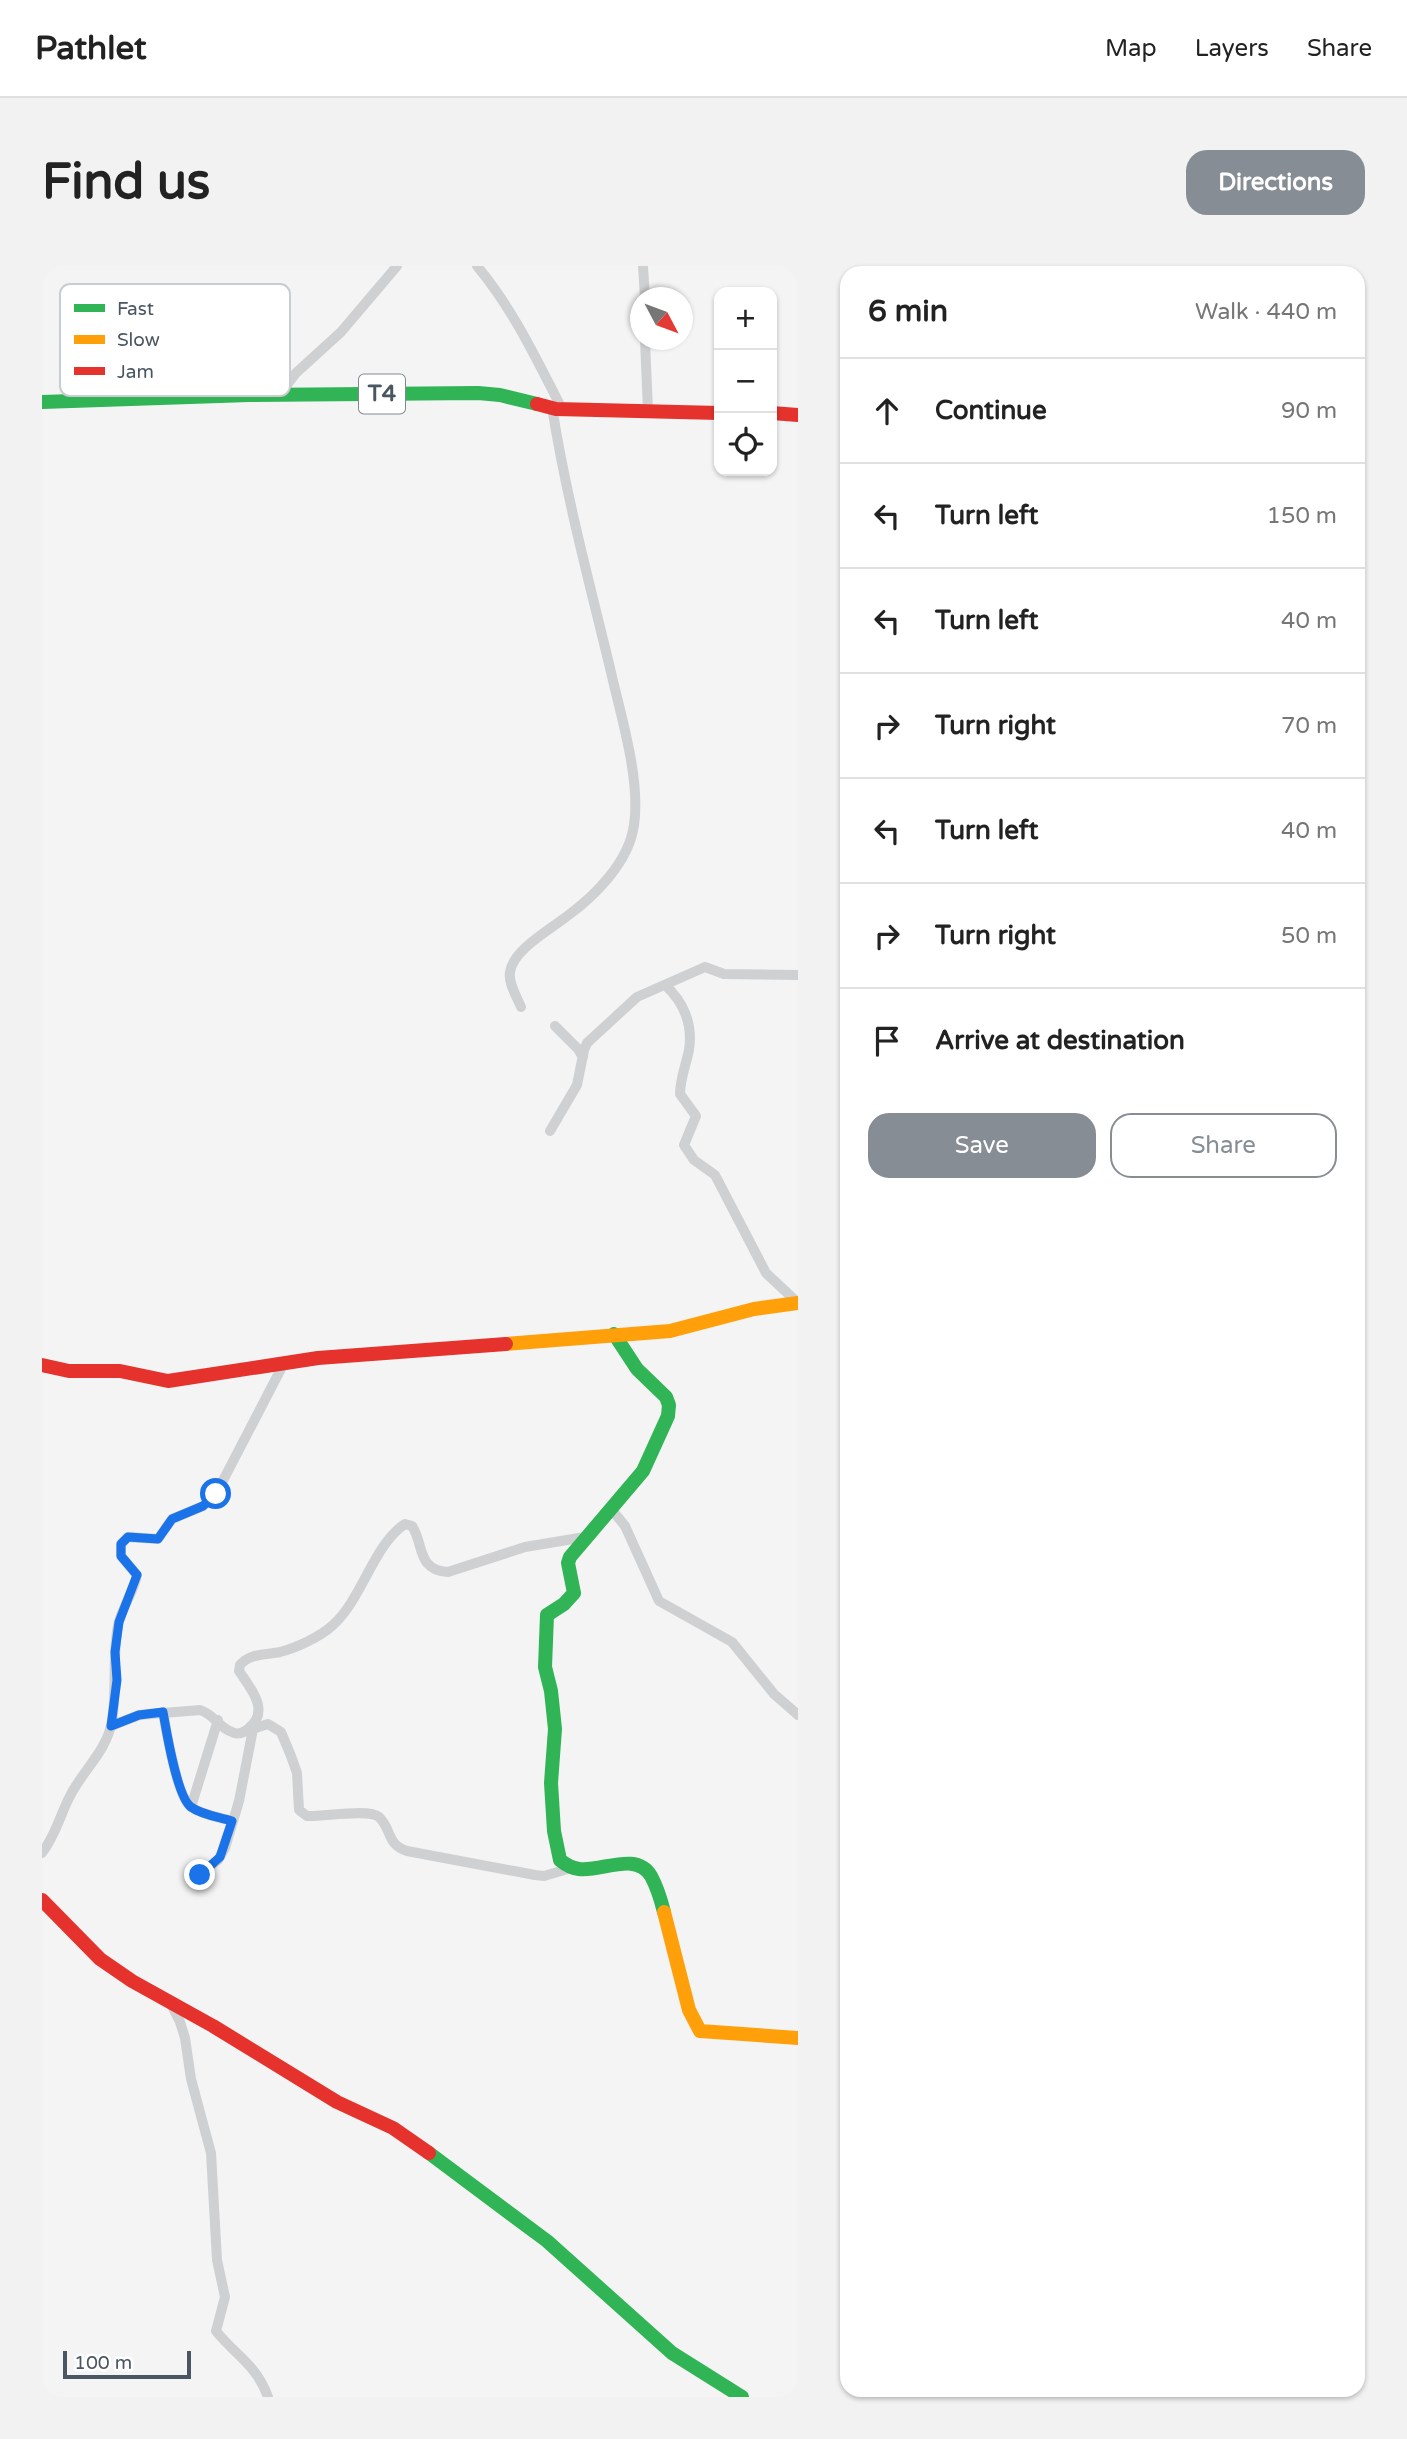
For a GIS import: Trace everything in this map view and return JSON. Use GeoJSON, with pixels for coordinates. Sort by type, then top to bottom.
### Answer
{"type":"FeatureCollection","features":[{"type":"Feature","properties":{"kind":"main road","name":"T4"},"geometry":{"type":"LineString","coordinates":[[290,395],[478,393],[500,395],[557,408],[714,413]]}},
{"type":"Feature","properties":{"kind":"main road","name":"T4"},"geometry":{"type":"LineString","coordinates":[[42,402],[246,396]]}},
{"type":"Feature","properties":{"kind":"main road"},"geometry":{"type":"LineString","coordinates":[[777,414],[798,415]]}},
{"type":"Feature","properties":{"kind":"main road"},"geometry":{"type":"LineString","coordinates":[[42,1365],[68,1373],[113,1370],[155,1381],[168,1381],[364,1353],[670,1331],[754,1309],[798,1303]]}},
{"type":"Feature","properties":{"kind":"main road"},"geometry":{"type":"LineString","coordinates":[[614,1334],[637,1369],[666,1397],[669,1405],[668,1416],[643,1471],[612,1510],[573,1550],[568,1563],[574,1593],[564,1604],[547,1615],[545,1667],[551,1691],[555,1729],[551,1783],[554,1830],[560,1860],[578,1870],[639,1864],[650,1874],[678,1963],[691,2018],[699,2031],[798,2038]]}},
{"type":"Feature","properties":{"kind":"main road"},"geometry":{"type":"LineString","coordinates":[[42,1900],[100,1959],[132,1981],[213,2026],[337,2102],[393,2128],[431,2154],[547,2241],[672,2353],[742,2397]]}},
{"type":"Feature","properties":{"kind":"street"},"geometry":{"type":"LineString","coordinates":[[290,381],[341,332],[397,266]]}},
{"type":"Feature","properties":{"kind":"street"},"geometry":{"type":"LineString","coordinates":[[477,266],[493,286],[531,348],[557,408],[561,462],[625,732],[636,803],[634,826],[628,847],[619,863],[596,891],[534,941],[512,965],[509,978],[521,1007]]}},
{"type":"Feature","properties":{"kind":"street"},"geometry":{"type":"LineString","coordinates":[[643,266],[644,287]]}},
{"type":"Feature","properties":{"kind":"street"},"geometry":{"type":"LineString","coordinates":[[645,350],[648,411]]}},
{"type":"Feature","properties":{"kind":"street"},"geometry":{"type":"LineString","coordinates":[[550,1131],[577,1085],[587,1043],[637,997],[705,967],[724,974],[798,975]]}},
{"type":"Feature","properties":{"kind":"street"},"geometry":{"type":"LineString","coordinates":[[665,985],[679,999],[690,1030],[680,1094],[696,1116],[684,1145],[694,1160],[715,1175],[766,1273],[798,1303]]}},
{"type":"Feature","properties":{"kind":"street"},"geometry":{"type":"LineString","coordinates":[[555,1026],[578,1048],[583,1058]]}},
{"type":"Feature","properties":{"kind":"street"},"geometry":{"type":"LineString","coordinates":[[42,1853],[57,1830],[71,1795],[93,1764],[111,1726],[117,1680],[115,1652],[119,1622],[137,1575],[121,1556],[121,1544],[128,1537],[158,1539],[172,1519],[211,1500],[221,1486],[247,1430],[283,1365]]}},
{"type":"Feature","properties":{"kind":"street"},"geometry":{"type":"LineString","coordinates":[[612,1510],[625,1526],[660,1601],[732,1642],[774,1694],[798,1714]]}},
{"type":"Feature","properties":{"kind":"street"},"geometry":{"type":"LineString","coordinates":[[200,1875],[220,1857],[232,1821],[250,1730],[258,1716],[258,1703],[239,1671],[240,1665],[250,1657],[294,1647],[331,1628],[354,1600],[394,1534],[405,1524],[415,1530],[419,1549],[428,1563],[448,1572],[525,1547],[585,1537]]}},
{"type":"Feature","properties":{"kind":"street"},"geometry":{"type":"LineString","coordinates":[[111,1726],[139,1715],[200,1710],[208,1712],[233,1733],[271,1724],[281,1732],[297,1773],[299,1810],[307,1816],[371,1813],[382,1820],[392,1842],[407,1851],[544,1876],[571,1868]]}},
{"type":"Feature","properties":{"kind":"street"},"geometry":{"type":"LineString","coordinates":[[163,1712],[169,1751],[186,1802],[191,1807],[232,1821]]}},
{"type":"Feature","properties":{"kind":"street"},"geometry":{"type":"LineString","coordinates":[[191,1807],[218,1720]]}},
{"type":"Feature","properties":{"kind":"street"},"geometry":{"type":"LineString","coordinates":[[170,2002],[185,2038],[191,2079],[211,2153],[217,2260],[225,2297],[216,2331],[249,2363],[268,2397]]}},
{"type":"Feature","properties":{"kind":"traffic: fast"},"geometry":{"type":"LineString","coordinates":[[290,395],[478,393],[537,404]]}},
{"type":"Feature","properties":{"kind":"traffic: fast"},"geometry":{"type":"LineString","coordinates":[[42,402],[219,396]]}},
{"type":"Feature","properties":{"kind":"traffic: fast"},"geometry":{"type":"LineString","coordinates":[[614,1334],[637,1369],[666,1397],[669,1405],[668,1416],[643,1471],[570,1557],[568,1563],[574,1593],[564,1604],[547,1615],[545,1667],[551,1691],[555,1729],[551,1783],[554,1831],[560,1860],[571,1867],[588,1869],[628,1864],[645,1869],[655,1885],[664,1912]]}},
{"type":"Feature","properties":{"kind":"traffic: fast"},"geometry":{"type":"LineString","coordinates":[[429,2153],[547,2241],[672,2353],[742,2397]]}},
{"type":"Feature","properties":{"kind":"traffic: slow"},"geometry":{"type":"LineString","coordinates":[[506,1344],[670,1331],[754,1309],[798,1303]]}},
{"type":"Feature","properties":{"kind":"traffic: slow"},"geometry":{"type":"LineString","coordinates":[[664,1912],[689,2010],[700,2031],[798,2038]]}},
{"type":"Feature","properties":{"kind":"traffic: jam"},"geometry":{"type":"LineString","coordinates":[[537,404],[556,409],[714,413]]}},
{"type":"Feature","properties":{"kind":"traffic: jam"},"geometry":{"type":"LineString","coordinates":[[777,413],[798,415]]}},
{"type":"Feature","properties":{"kind":"traffic: jam"},"geometry":{"type":"LineString","coordinates":[[42,1365],[69,1371],[120,1371],[168,1381],[318,1358],[506,1344]]}},
{"type":"Feature","properties":{"kind":"traffic: jam"},"geometry":{"type":"LineString","coordinates":[[42,1900],[100,1959],[132,1981],[213,2026],[337,2102],[393,2128],[429,2153]]}},
{"type":"Feature","properties":{"kind":"route"},"geometry":{"type":"LineString","coordinates":[[200,1875],[218,1860],[225,1849],[232,1821],[202,1812],[186,1802],[169,1751],[163,1712],[139,1715],[111,1726],[117,1680],[115,1652],[119,1622],[137,1575],[121,1556],[121,1544],[128,1537],[158,1539],[172,1519],[203,1506],[216,1494]]}}]}
